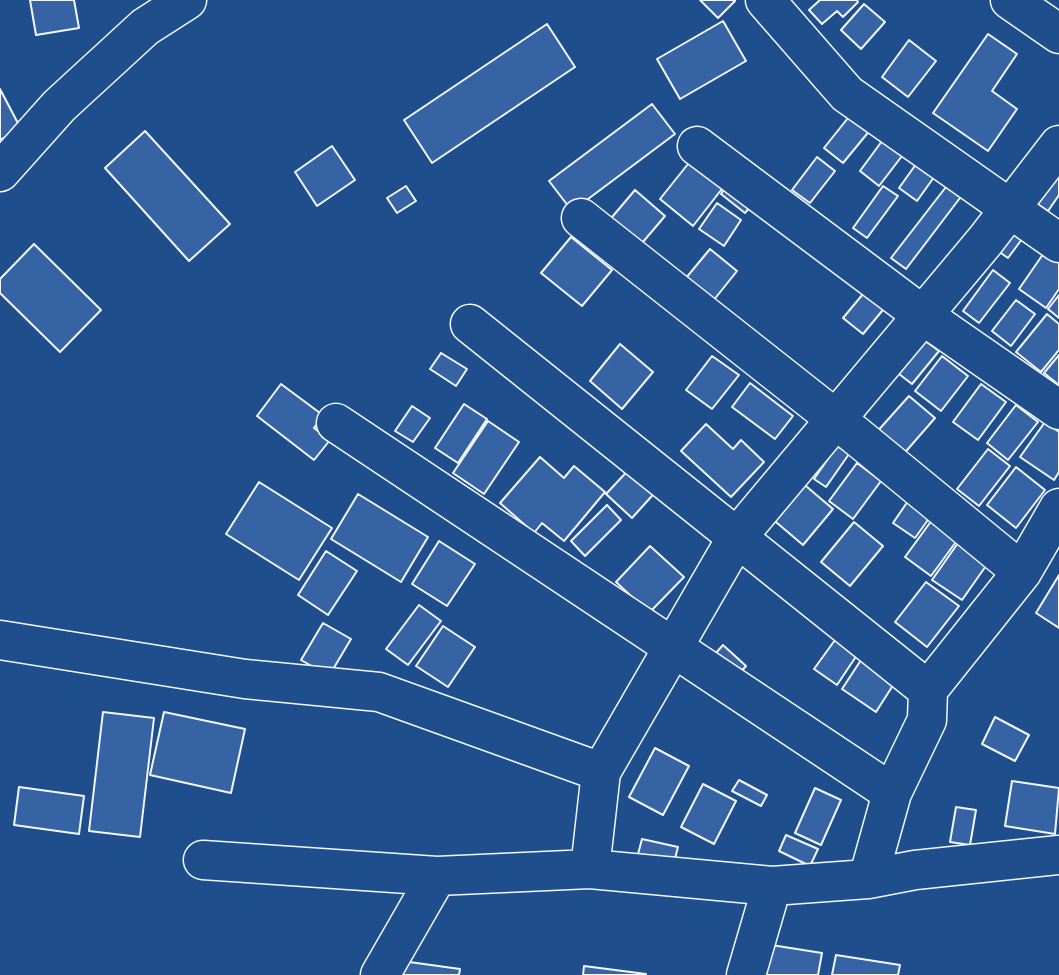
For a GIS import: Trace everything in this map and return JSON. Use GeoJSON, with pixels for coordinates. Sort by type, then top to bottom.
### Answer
{"type":"FeatureCollection","features":[{"type":"Feature","properties":{"kind":"street"},"geometry":{"type":"LineString","coordinates":[[0,172],[68,97],[145,27],[187,0]]}},
{"type":"Feature","properties":{"kind":"street"},"geometry":{"type":"LineString","coordinates":[[765,0],[847,94],[1059,243]]}},
{"type":"Feature","properties":{"kind":"street"},"geometry":{"type":"LineString","coordinates":[[1010,0],[1059,34]]}},
{"type":"Feature","properties":{"kind":"street"},"geometry":{"type":"LineString","coordinates":[[590,869],[601,772],[737,537],[1010,210],[1059,145]]}},
{"type":"Feature","properties":{"kind":"street"},"geometry":{"type":"LineString","coordinates":[[697,146],[921,314],[1059,410]]}},
{"type":"Feature","properties":{"kind":"street"},"geometry":{"type":"LineString","coordinates":[[581,218],[837,420],[1022,572]]}},
{"type":"Feature","properties":{"kind":"street"},"geometry":{"type":"LineString","coordinates":[[470,324],[928,691]]}},
{"type":"Feature","properties":{"kind":"street"},"geometry":{"type":"LineString","coordinates":[[335,423],[671,649],[892,793]]}},
{"type":"Feature","properties":{"kind":"street"},"geometry":{"type":"LineString","coordinates":[[868,879],[892,793],[927,720],[928,691],[1022,572],[1059,508]]}},
{"type":"Feature","properties":{"kind":"street"},"geometry":{"type":"LineString","coordinates":[[0,640],[245,679],[379,692],[601,772]]}},
{"type":"Feature","properties":{"kind":"street"},"geometry":{"type":"LineString","coordinates":[[203,860],[437,876],[590,869],[772,886],[868,879],[915,870],[1059,855]]}},
{"type":"Feature","properties":{"kind":"street"},"geometry":{"type":"LineString","coordinates":[[380,975],[437,876]]}},
{"type":"Feature","properties":{"kind":"street"},"geometry":{"type":"LineString","coordinates":[[746,975],[772,886]]}},
{"type":"Feature","properties":{"kind":"building"},"geometry":{"type":"Polygon","coordinates":[[[30,0],[74,0],[79,28],[36,35],[30,0]]]}},
{"type":"Feature","properties":{"kind":"building"},"geometry":{"type":"Polygon","coordinates":[[[700,0],[733,0],[735,1],[718,18],[700,0]]]}},
{"type":"Feature","properties":{"kind":"building"},"geometry":{"type":"Polygon","coordinates":[[[820,0],[858,2],[843,17],[837,11],[822,24],[809,10],[820,0]]]}},
{"type":"Feature","properties":{"kind":"building"},"geometry":{"type":"Polygon","coordinates":[[[864,4],[885,22],[861,49],[841,30],[864,4]]]}},
{"type":"Feature","properties":{"kind":"building"},"geometry":{"type":"Polygon","coordinates":[[[723,21],[746,61],[680,99],[657,59],[723,21]]]}},
{"type":"Feature","properties":{"kind":"building"},"geometry":{"type":"Polygon","coordinates":[[[547,24],[575,67],[432,163],[404,120],[547,24]]]}},
{"type":"Feature","properties":{"kind":"building"},"geometry":{"type":"Polygon","coordinates":[[[988,34],[1017,54],[992,91],[1017,109],[988,151],[933,113],[988,34]]]}},
{"type":"Feature","properties":{"kind":"building"},"geometry":{"type":"Polygon","coordinates":[[[909,40],[936,61],[908,97],[882,77],[909,40]]]}},
{"type":"Feature","properties":{"kind":"building"},"geometry":{"type":"Polygon","coordinates":[[[0,89],[21,129],[0,140],[0,89]]]}},
{"type":"Feature","properties":{"kind":"building"},"geometry":{"type":"Polygon","coordinates":[[[652,104],[675,134],[572,211],[549,181],[652,104]]]}},
{"type":"Feature","properties":{"kind":"building"},"geometry":{"type":"Polygon","coordinates":[[[852,113],[871,129],[843,163],[824,148],[852,113]]]}},
{"type":"Feature","properties":{"kind":"building"},"geometry":{"type":"Polygon","coordinates":[[[145,131],[230,224],[189,261],[105,168],[145,131]]]}},
{"type":"Feature","properties":{"kind":"building"},"geometry":{"type":"Polygon","coordinates":[[[882,141],[902,156],[879,186],[860,171],[882,141]]]}},
{"type":"Feature","properties":{"kind":"building"},"geometry":{"type":"Polygon","coordinates":[[[332,146],[355,180],[317,206],[295,172],[332,146]]]}},
{"type":"Feature","properties":{"kind":"building"},"geometry":{"type":"Polygon","coordinates":[[[817,157],[835,171],[810,203],[792,190],[817,157]]]}},
{"type":"Feature","properties":{"kind":"building"},"geometry":{"type":"Polygon","coordinates":[[[692,159],[725,185],[693,226],[660,199],[692,159]]]}},
{"type":"Feature","properties":{"kind":"building"},"geometry":{"type":"Polygon","coordinates":[[[919,160],[937,173],[917,201],[899,188],[919,160]]]}},
{"type":"Feature","properties":{"kind":"building"},"geometry":{"type":"Polygon","coordinates":[[[1046,170],[1059,179],[1059,195],[1048,211],[1027,197],[1046,170]]]}},
{"type":"Feature","properties":{"kind":"building"},"geometry":{"type":"Polygon","coordinates":[[[730,181],[755,201],[745,213],[721,194],[730,181]]]}},
{"type":"Feature","properties":{"kind":"building"},"geometry":{"type":"Polygon","coordinates":[[[949,183],[963,194],[906,269],[891,258],[949,183]]]}},
{"type":"Feature","properties":{"kind":"building"},"geometry":{"type":"Polygon","coordinates":[[[406,186],[416,201],[397,213],[387,198],[406,186]]]}},
{"type":"Feature","properties":{"kind":"building"},"geometry":{"type":"Polygon","coordinates":[[[883,186],[898,196],[867,238],[853,228],[883,186]]]}},
{"type":"Feature","properties":{"kind":"building"},"geometry":{"type":"Polygon","coordinates":[[[635,190],[665,216],[637,249],[607,223],[635,190]]]}},
{"type":"Feature","properties":{"kind":"building"},"geometry":{"type":"Polygon","coordinates":[[[717,203],[741,220],[724,246],[699,229],[717,203]]]}},
{"type":"Feature","properties":{"kind":"building"},"geometry":{"type":"Polygon","coordinates":[[[1003,224],[1022,239],[1008,258],[988,244],[1003,224]]]}},
{"type":"Feature","properties":{"kind":"building"},"geometry":{"type":"Polygon","coordinates":[[[571,237],[612,270],[582,306],[541,273],[571,237]]]}},
{"type":"Feature","properties":{"kind":"building"},"geometry":{"type":"Polygon","coordinates":[[[34,244],[101,310],[60,352],[0,293],[0,279],[34,244]]]}},
{"type":"Feature","properties":{"kind":"building"},"geometry":{"type":"Polygon","coordinates":[[[1048,247],[1059,254],[1059,289],[1046,308],[1019,289],[1048,247]]]}},
{"type":"Feature","properties":{"kind":"building"},"geometry":{"type":"Polygon","coordinates":[[[710,249],[737,271],[709,306],[681,284],[710,249]]]}},
{"type":"Feature","properties":{"kind":"building"},"geometry":{"type":"Polygon","coordinates":[[[993,270],[1010,283],[979,323],[963,311],[993,270]]]}},
{"type":"Feature","properties":{"kind":"building"},"geometry":{"type":"Polygon","coordinates":[[[868,288],[887,305],[863,334],[843,318],[868,288]]]}},
{"type":"Feature","properties":{"kind":"building"},"geometry":{"type":"Polygon","coordinates":[[[1059,295],[1059,318],[1048,309],[1059,295]]]}},
{"type":"Feature","properties":{"kind":"building"},"geometry":{"type":"Polygon","coordinates":[[[1016,300],[1035,314],[1011,346],[992,331],[1016,300]]]}},
{"type":"Feature","properties":{"kind":"building"},"geometry":{"type":"Polygon","coordinates":[[[1047,314],[1059,324],[1059,350],[1041,372],[1016,352],[1047,314]]]}},
{"type":"Feature","properties":{"kind":"building"},"geometry":{"type":"Polygon","coordinates":[[[916,334],[939,351],[912,384],[890,367],[916,334]]]}},
{"type":"Feature","properties":{"kind":"building"},"geometry":{"type":"Polygon","coordinates":[[[620,344],[653,372],[622,409],[590,381],[620,344]]]}},
{"type":"Feature","properties":{"kind":"building"},"geometry":{"type":"Polygon","coordinates":[[[441,353],[467,369],[456,386],[430,369],[441,353]]]}},
{"type":"Feature","properties":{"kind":"building"},"geometry":{"type":"Polygon","coordinates":[[[1059,355],[1059,385],[1044,373],[1059,355]]]}},
{"type":"Feature","properties":{"kind":"building"},"geometry":{"type":"Polygon","coordinates":[[[712,356],[739,375],[712,409],[686,390],[712,356]]]}},
{"type":"Feature","properties":{"kind":"building"},"geometry":{"type":"Polygon","coordinates":[[[942,356],[968,376],[941,411],[915,391],[942,356]]]}},
{"type":"Feature","properties":{"kind":"building"},"geometry":{"type":"Polygon","coordinates":[[[750,383],[793,416],[775,439],[732,407],[750,383]]]}},
{"type":"Feature","properties":{"kind":"building"},"geometry":{"type":"Polygon","coordinates":[[[281,384],[324,416],[314,428],[330,440],[314,460],[257,416],[281,384]]]}},
{"type":"Feature","properties":{"kind":"building"},"geometry":{"type":"Polygon","coordinates":[[[981,384],[1006,402],[978,440],[953,422],[981,384]]]}},
{"type":"Feature","properties":{"kind":"building"},"geometry":{"type":"Polygon","coordinates":[[[909,396],[935,418],[901,457],[875,434],[909,396]]]}},
{"type":"Feature","properties":{"kind":"building"},"geometry":{"type":"Polygon","coordinates":[[[464,404],[487,419],[458,463],[435,448],[464,404]]]}},
{"type":"Feature","properties":{"kind":"building"},"geometry":{"type":"Polygon","coordinates":[[[1016,405],[1038,422],[1008,460],[987,443],[1016,405]]]}},
{"type":"Feature","properties":{"kind":"building"},"geometry":{"type":"Polygon","coordinates":[[[412,406],[430,418],[413,442],[395,431],[412,406]]]}},
{"type":"Feature","properties":{"kind":"building"},"geometry":{"type":"Polygon","coordinates":[[[488,421],[519,442],[484,494],[453,473],[488,421]]]}},
{"type":"Feature","properties":{"kind":"building"},"geometry":{"type":"Polygon","coordinates":[[[1045,422],[1059,432],[1059,472],[1054,480],[1020,457],[1045,422]]]}},
{"type":"Feature","properties":{"kind":"building"},"geometry":{"type":"Polygon","coordinates":[[[706,424],[733,449],[741,440],[764,462],[731,497],[681,451],[706,424]]]}},
{"type":"Feature","properties":{"kind":"building"},"geometry":{"type":"Polygon","coordinates":[[[837,446],[849,454],[826,487],[814,479],[837,446]]]}},
{"type":"Feature","properties":{"kind":"building"},"geometry":{"type":"Polygon","coordinates":[[[988,449],[1010,466],[979,506],[957,489],[988,449]]]}},
{"type":"Feature","properties":{"kind":"building"},"geometry":{"type":"Polygon","coordinates":[[[540,457],[564,478],[574,466],[605,492],[564,541],[542,523],[534,533],[500,503],[540,457]]]}},
{"type":"Feature","properties":{"kind":"building"},"geometry":{"type":"Polygon","coordinates":[[[635,463],[660,487],[632,518],[606,494],[635,463]]]}},
{"type":"Feature","properties":{"kind":"building"},"geometry":{"type":"Polygon","coordinates":[[[857,463],[881,481],[853,519],[829,501],[857,463]]]}},
{"type":"Feature","properties":{"kind":"building"},"geometry":{"type":"Polygon","coordinates":[[[1016,467],[1045,490],[1016,528],[987,505],[1016,467]]]}},
{"type":"Feature","properties":{"kind":"building"},"geometry":{"type":"Polygon","coordinates":[[[800,481],[833,509],[803,545],[770,517],[800,481]]]}},
{"type":"Feature","properties":{"kind":"building"},"geometry":{"type":"Polygon","coordinates":[[[259,482],[332,528],[299,580],[226,534],[259,482]]]}},
{"type":"Feature","properties":{"kind":"building"},"geometry":{"type":"Polygon","coordinates":[[[358,494],[428,537],[401,582],[331,539],[358,494]]]}},
{"type":"Feature","properties":{"kind":"building"},"geometry":{"type":"Polygon","coordinates":[[[908,501],[930,517],[915,538],[893,523],[908,501]]]}},
{"type":"Feature","properties":{"kind":"building"},"geometry":{"type":"Polygon","coordinates":[[[607,505],[621,520],[585,556],[571,541],[607,505]]]}},
{"type":"Feature","properties":{"kind":"building"},"geometry":{"type":"Polygon","coordinates":[[[932,520],[958,539],[931,576],[905,557],[932,520]]]}},
{"type":"Feature","properties":{"kind":"building"},"geometry":{"type":"Polygon","coordinates":[[[854,522],[883,546],[850,586],[821,562],[854,522]]]}},
{"type":"Feature","properties":{"kind":"building"},"geometry":{"type":"Polygon","coordinates":[[[439,541],[475,564],[447,606],[412,584],[439,541]]]}},
{"type":"Feature","properties":{"kind":"building"},"geometry":{"type":"Polygon","coordinates":[[[958,543],[988,563],[962,600],[932,580],[958,543]]]}},
{"type":"Feature","properties":{"kind":"building"},"geometry":{"type":"Polygon","coordinates":[[[650,546],[684,577],[649,613],[616,582],[650,546]]]}},
{"type":"Feature","properties":{"kind":"building"},"geometry":{"type":"Polygon","coordinates":[[[326,551],[357,571],[328,615],[298,595],[326,551]]]}},
{"type":"Feature","properties":{"kind":"building"},"geometry":{"type":"Polygon","coordinates":[[[1059,575],[1059,628],[1036,613],[1059,575]]]}},
{"type":"Feature","properties":{"kind":"building"},"geometry":{"type":"Polygon","coordinates":[[[926,582],[959,606],[927,647],[895,622],[926,582]]]}},
{"type":"Feature","properties":{"kind":"building"},"geometry":{"type":"Polygon","coordinates":[[[419,605],[441,621],[408,665],[386,649],[419,605]]]}},
{"type":"Feature","properties":{"kind":"building"},"geometry":{"type":"Polygon","coordinates":[[[323,623],[351,639],[329,676],[301,660],[323,623]]]}},
{"type":"Feature","properties":{"kind":"building"},"geometry":{"type":"Polygon","coordinates":[[[443,626],[475,647],[448,687],[416,666],[443,626]]]}},
{"type":"Feature","properties":{"kind":"building"},"geometry":{"type":"Polygon","coordinates":[[[835,640],[857,655],[837,685],[814,669],[835,640]]]}},
{"type":"Feature","properties":{"kind":"building"},"geometry":{"type":"Polygon","coordinates":[[[723,645],[746,666],[732,682],[708,662],[723,645]]]}},
{"type":"Feature","properties":{"kind":"building"},"geometry":{"type":"Polygon","coordinates":[[[863,657],[897,679],[876,712],[842,689],[863,657]]]}},
{"type":"Feature","properties":{"kind":"building"},"geometry":{"type":"Polygon","coordinates":[[[103,712],[154,718],[140,837],[89,831],[103,712]]]}},
{"type":"Feature","properties":{"kind":"building"},"geometry":{"type":"Polygon","coordinates":[[[164,712],[245,729],[231,793],[150,775],[164,712]]]}},
{"type":"Feature","properties":{"kind":"building"},"geometry":{"type":"Polygon","coordinates":[[[995,717],[1029,735],[1015,761],[982,744],[995,717]]]}},
{"type":"Feature","properties":{"kind":"building"},"geometry":{"type":"Polygon","coordinates":[[[655,748],[689,766],[663,815],[629,797],[655,748]]]}},
{"type":"Feature","properties":{"kind":"building"},"geometry":{"type":"Polygon","coordinates":[[[739,780],[767,795],[761,806],[732,791],[739,780]]]}},
{"type":"Feature","properties":{"kind":"building"},"geometry":{"type":"Polygon","coordinates":[[[1012,781],[1059,788],[1055,834],[1005,826],[1012,781]]]}},
{"type":"Feature","properties":{"kind":"building"},"geometry":{"type":"Polygon","coordinates":[[[703,784],[736,801],[714,844],[681,827],[703,784]]]}},
{"type":"Feature","properties":{"kind":"building"},"geometry":{"type":"Polygon","coordinates":[[[19,787],[84,796],[79,834],[14,825],[19,787]]]}},
{"type":"Feature","properties":{"kind":"building"},"geometry":{"type":"Polygon","coordinates":[[[815,788],[841,800],[821,845],[795,833],[815,788]]]}},
{"type":"Feature","properties":{"kind":"building"},"geometry":{"type":"Polygon","coordinates":[[[956,807],[976,810],[970,845],[950,842],[956,807]]]}},
{"type":"Feature","properties":{"kind":"building"},"geometry":{"type":"Polygon","coordinates":[[[786,835],[818,849],[810,866],[779,851],[786,835]]]}},
{"type":"Feature","properties":{"kind":"building"},"geometry":{"type":"Polygon","coordinates":[[[642,839],[678,847],[673,866],[637,858],[642,839]]]}},
{"type":"Feature","properties":{"kind":"building"},"geometry":{"type":"Polygon","coordinates":[[[765,944],[822,953],[818,975],[760,975],[765,944]]]}},
{"type":"Feature","properties":{"kind":"building"},"geometry":{"type":"Polygon","coordinates":[[[836,955],[900,965],[898,975],[832,975],[836,955]]]}},
{"type":"Feature","properties":{"kind":"building"},"geometry":{"type":"Polygon","coordinates":[[[402,961],[460,969],[459,975],[400,975],[402,961]]]}},
{"type":"Feature","properties":{"kind":"building"},"geometry":{"type":"Polygon","coordinates":[[[584,966],[646,974],[646,975],[583,975],[584,966]]]}}]}
